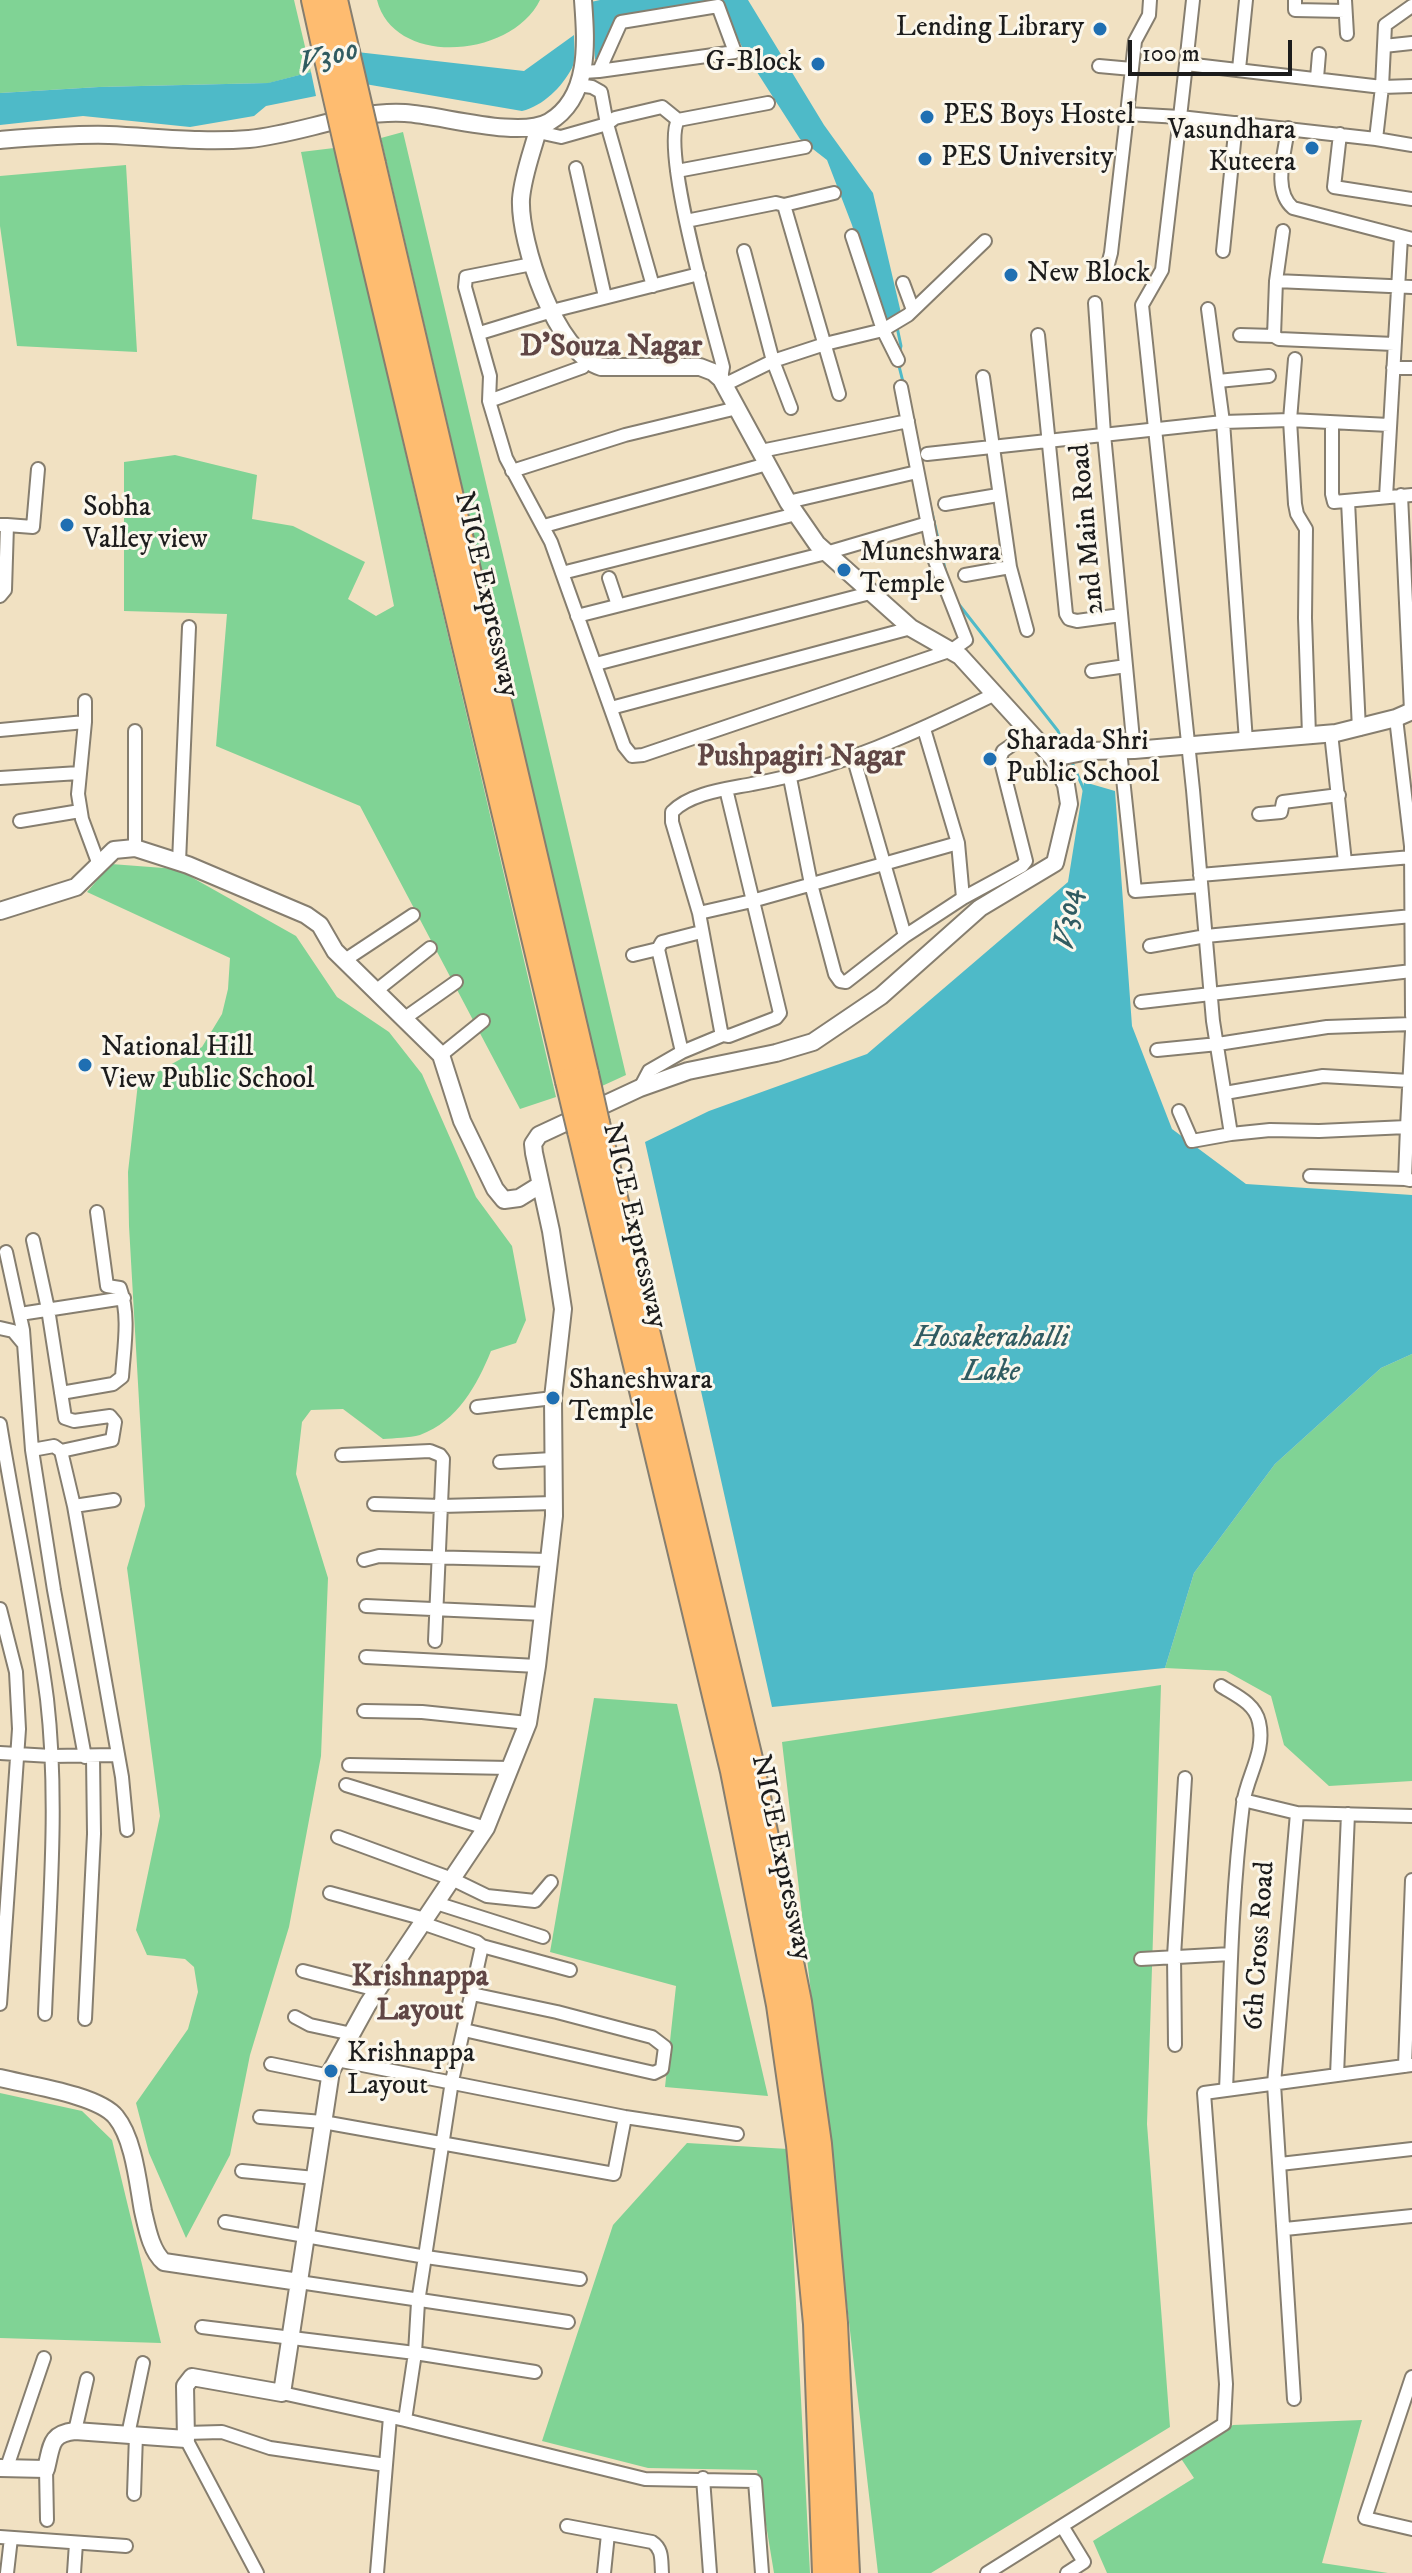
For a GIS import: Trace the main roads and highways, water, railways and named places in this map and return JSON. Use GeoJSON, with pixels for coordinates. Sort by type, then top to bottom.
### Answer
{"type":"FeatureCollection","features":[{"type":"Feature","properties":{"kind":"highway","name":"NICE Expressway"},"geometry":{"type":"LineString","coordinates":[[314,0],[337,56],[577,1077],[733,1771],[779,2005],[799,2145],[816,2324],[825,2573]]}},
{"type":"Feature","properties":{"kind":"highway"},"geometry":{"type":"LineString","coordinates":[[335,0],[337,56]]}},
{"type":"Feature","properties":{"kind":"highway","name":"NICE Expressway"},"geometry":{"type":"LineString","coordinates":[[588,1127],[752,1767],[799,2002],[819,2144],[833,2308],[847,2573]]}},
{"type":"Feature","properties":{"kind":"water"},"geometry":{"type":"Polygon","coordinates":[[[716,0],[620,17],[600,63],[595,59],[591,2],[716,0]]]}},
{"type":"Feature","properties":{"kind":"water"},"geometry":{"type":"Polygon","coordinates":[[[719,0],[748,0],[824,125],[873,193],[901,313],[882,323],[852,225],[827,160],[800,139],[746,55],[719,0]]]}},
{"type":"Feature","properties":{"kind":"water"},"geometry":{"type":"Polygon","coordinates":[[[574,35],[574,61],[568,75],[544,100],[522,111],[365,84],[357,52],[524,71],[574,35]]]}},
{"type":"Feature","properties":{"kind":"water"},"geometry":{"type":"Polygon","coordinates":[[[311,72],[316,96],[266,106],[254,116],[190,127],[83,116],[0,125],[0,93],[268,83],[311,72]]]}},
{"type":"Feature","properties":{"kind":"water","name":"Hosakerahalli Lake"},"geometry":{"type":"Polygon","coordinates":[[[1084,782],[1115,791],[1132,1026],[1172,1129],[1246,1184],[1412,1195],[1412,1354],[1381,1368],[1275,1464],[1194,1573],[1165,1668],[772,1707],[645,1142],[709,1111],[867,1054],[1068,882],[1084,782]]]}},
{"type":"Feature","properties":{"kind":"waterway","name":"V300"},"geometry":{"type":"LineString","coordinates":[[897,327],[901,346],[899,354]]}},
{"type":"Feature","properties":{"kind":"waterway","name":"V304"},"geometry":{"type":"LineString","coordinates":[[898,362],[903,382]]}},
{"type":"Feature","properties":{"kind":"waterway","name":"V304"},"geometry":{"type":"LineString","coordinates":[[926,487],[946,573]]}},
{"type":"Feature","properties":{"kind":"waterway","name":"V304"},"geometry":{"type":"LineString","coordinates":[[957,602],[1058,731],[1066,750]]}},
{"type":"Feature","properties":{"kind":"waterway","name":"V304"},"geometry":{"type":"LineString","coordinates":[[1071,760],[1084,790]]}},
{"type":"Feature","properties":{"kind":"place","name":"Lending Library"},"geometry":{"type":"Point","coordinates":[1100,29]}},
{"type":"Feature","properties":{"kind":"place","name":"G-Block"},"geometry":{"type":"Point","coordinates":[818,64]}},
{"type":"Feature","properties":{"kind":"place","name":"PES Boys Hostel"},"geometry":{"type":"Point","coordinates":[927,117]}},
{"type":"Feature","properties":{"kind":"place","name":"Vasundhara Kuteera"},"geometry":{"type":"Point","coordinates":[1312,148]}},
{"type":"Feature","properties":{"kind":"place","name":"PES University"},"geometry":{"type":"Point","coordinates":[925,159]}},
{"type":"Feature","properties":{"kind":"place","name":"New Block"},"geometry":{"type":"Point","coordinates":[1011,275]}},
{"type":"Feature","properties":{"kind":"place","name":"Sobha Valley view"},"geometry":{"type":"Point","coordinates":[67,525]}},
{"type":"Feature","properties":{"kind":"place","name":"Muneshwara Temple"},"geometry":{"type":"Point","coordinates":[844,570]}},
{"type":"Feature","properties":{"kind":"place","name":"Sharada Shri Public School"},"geometry":{"type":"Point","coordinates":[990,759]}},
{"type":"Feature","properties":{"kind":"place","name":"National Hill View Public School"},"geometry":{"type":"Point","coordinates":[85,1065]}},
{"type":"Feature","properties":{"kind":"place","name":"Shaneshwara Temple"},"geometry":{"type":"Point","coordinates":[553,1398]}},
{"type":"Feature","properties":{"kind":"place","name":"Krishnappa Layout"},"geometry":{"type":"Point","coordinates":[331,2071]}},
{"type":"Feature","properties":{"kind":"district","name":"D'Souza Nagar"},"geometry":{"type":"Point","coordinates":[611,349]}},
{"type":"Feature","properties":{"kind":"district","name":"Pushpagiri Nagar"},"geometry":{"type":"Point","coordinates":[801,759]}},
{"type":"Feature","properties":{"kind":"district","name":"Krishnappa Layout"},"geometry":{"type":"Point","coordinates":[420,1996]}}]}
